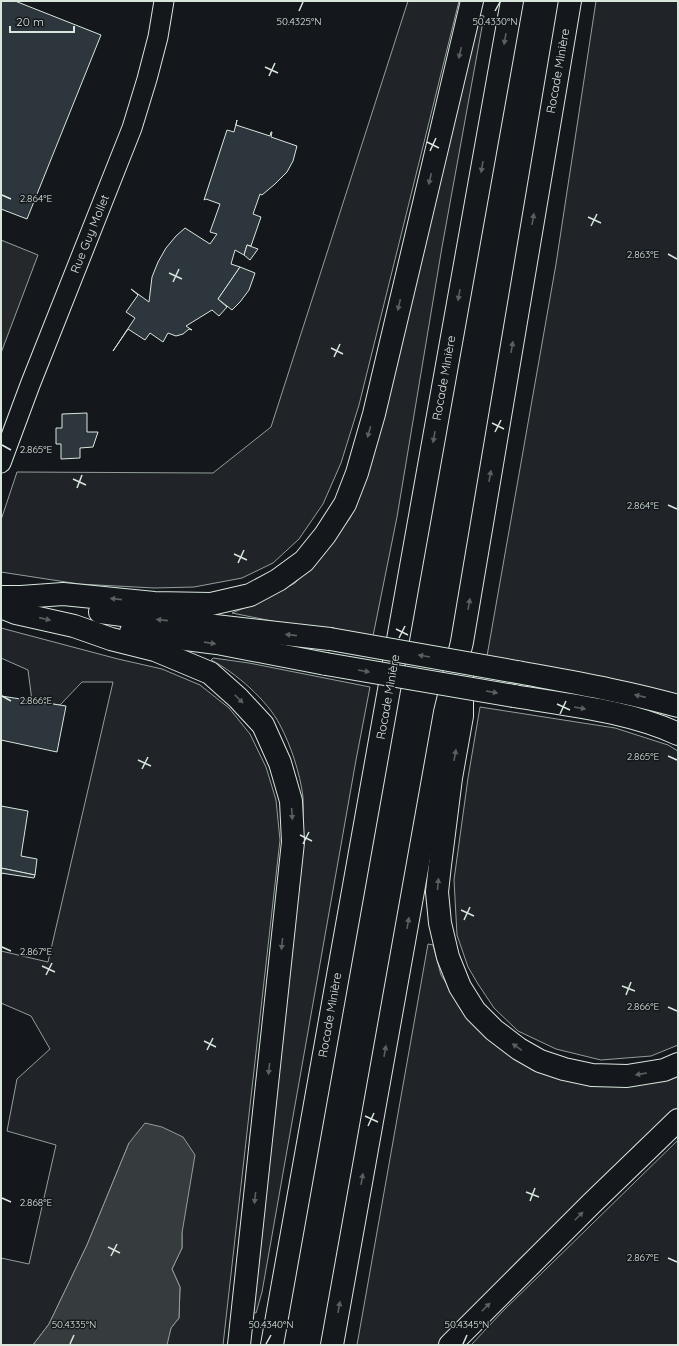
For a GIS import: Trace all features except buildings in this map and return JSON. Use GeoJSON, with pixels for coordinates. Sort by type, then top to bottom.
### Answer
{"type":"FeatureCollection","features":[{"type":"Feature","properties":{"kind":"highway"},"geometry":{"type":"LineString","coordinates":[[11,597],[63,594],[154,603],[211,604],[250,595],[278,580],[304,561],[325,535],[344,504],[354,479],[374,414],[472,1]]}},
{"type":"Feature","properties":{"kind":"highway","name":"Rocade Minière"},"geometry":{"type":"LineString","coordinates":[[272,1345],[512,1]]}},
{"type":"Feature","properties":{"kind":"highway","name":"Rocade Minière"},"geometry":{"type":"LineString","coordinates":[[332,1345],[445,712],[462,642],[570,1]]}},
{"type":"Feature","properties":{"kind":"highway"},"geometry":{"type":"LineString","coordinates":[[11,597],[60,607],[330,639],[612,689],[678,706]]}},
{"type":"Feature","properties":{"kind":"highway"},"geometry":{"type":"LineString","coordinates":[[1,607],[16,613],[74,626],[111,639],[155,650],[210,673],[238,698],[263,725],[280,763],[291,801],[293,842],[239,1345]]}},
{"type":"Feature","properties":{"kind":"highway"},"geometry":{"type":"LineString","coordinates":[[74,626],[115,629],[217,644],[514,696],[620,715],[666,728],[678,734]]}},
{"type":"Feature","properties":{"kind":"highway"},"geometry":{"type":"LineString","coordinates":[[462,642],[462,716],[451,778],[437,892],[440,922],[448,957],[460,987],[475,1011],[494,1030],[519,1049],[540,1061],[592,1076],[627,1076],[664,1070],[678,1064]]}},
{"type":"Feature","properties":{"kind":"highway"},"geometry":{"type":"LineString","coordinates":[[450,1345],[481,1312],[678,1120]]}},
{"type":"Feature","properties":{"kind":"street","name":"Rue Guy Mollet"},"geometry":{"type":"LineString","coordinates":[[1,463],[30,385],[132,128],[158,37],[164,1]]}},
{"type":"Feature","properties":{"kind":"shaded area"},"geometry":{"type":"Polygon","coordinates":[[[408,1],[459,1],[359,405],[341,463],[323,504],[299,539],[273,563],[242,578],[194,587],[154,588],[79,584],[1,572],[1,520],[17,472],[213,473],[271,427],[408,1]]]}},
{"type":"Feature","properties":{"kind":"shaded area"},"geometry":{"type":"Polygon","coordinates":[[[596,1],[678,1],[678,699],[487,656],[556,264],[596,1]]]}},
{"type":"Feature","properties":{"kind":"shaded area"},"geometry":{"type":"Polygon","coordinates":[[[479,15],[484,16],[442,247],[397,517],[373,636],[282,623],[232,613],[263,600],[295,583],[319,559],[350,518],[366,480],[479,15]]]}},
{"type":"Feature","properties":{"kind":"shaded area"},"geometry":{"type":"Polygon","coordinates":[[[1,240],[38,255],[1,353],[1,240]]]}},
{"type":"Feature","properties":{"kind":"shaded area"},"geometry":{"type":"Polygon","coordinates":[[[1,628],[162,669],[200,685],[229,708],[250,734],[266,767],[276,800],[280,840],[223,1345],[166,1344],[171,1328],[179,1318],[180,1287],[172,1269],[182,1248],[182,1233],[129,1143],[87,1245],[49,1324],[33,1345],[1,1345],[1,1258],[29,1264],[56,1145],[7,1131],[17,1079],[50,1049],[31,1016],[1,1003],[1,951],[48,962],[113,682],[82,682],[60,705],[32,701],[28,670],[1,658],[1,628]]]}},
{"type":"Feature","properties":{"kind":"shaded area"},"geometry":{"type":"Polygon","coordinates":[[[213,658],[249,663],[370,687],[262,1292],[256,1313],[249,1312],[302,849],[303,797],[300,779],[291,751],[275,716],[268,706],[250,688],[230,672],[211,660],[213,658]]]}},
{"type":"Feature","properties":{"kind":"shaded area"},"geometry":{"type":"Polygon","coordinates":[[[480,707],[615,728],[668,745],[678,751],[678,1045],[651,1056],[601,1060],[556,1049],[518,1031],[494,1008],[468,967],[457,935],[454,880],[468,778],[480,707]]]}},
{"type":"Feature","properties":{"kind":"shaded area"},"geometry":{"type":"Polygon","coordinates":[[[428,944],[433,945],[441,975],[470,1020],[528,1065],[678,1072],[678,1109],[460,1323],[441,1345],[357,1345],[428,944]]]}},
{"type":"Feature","properties":{"kind":"shaded area"},"geometry":{"type":"Polygon","coordinates":[[[145,1123],[162,1127],[183,1137],[195,1155],[182,1233],[182,1248],[172,1269],[180,1287],[179,1318],[171,1328],[167,1345],[33,1345],[49,1324],[87,1245],[129,1143],[145,1123]]]}},
{"type":"Feature","properties":{"kind":"shaded area"},"geometry":{"type":"Polygon","coordinates":[[[678,1140],[678,1345],[471,1345],[503,1311],[678,1140]]]}}]}
